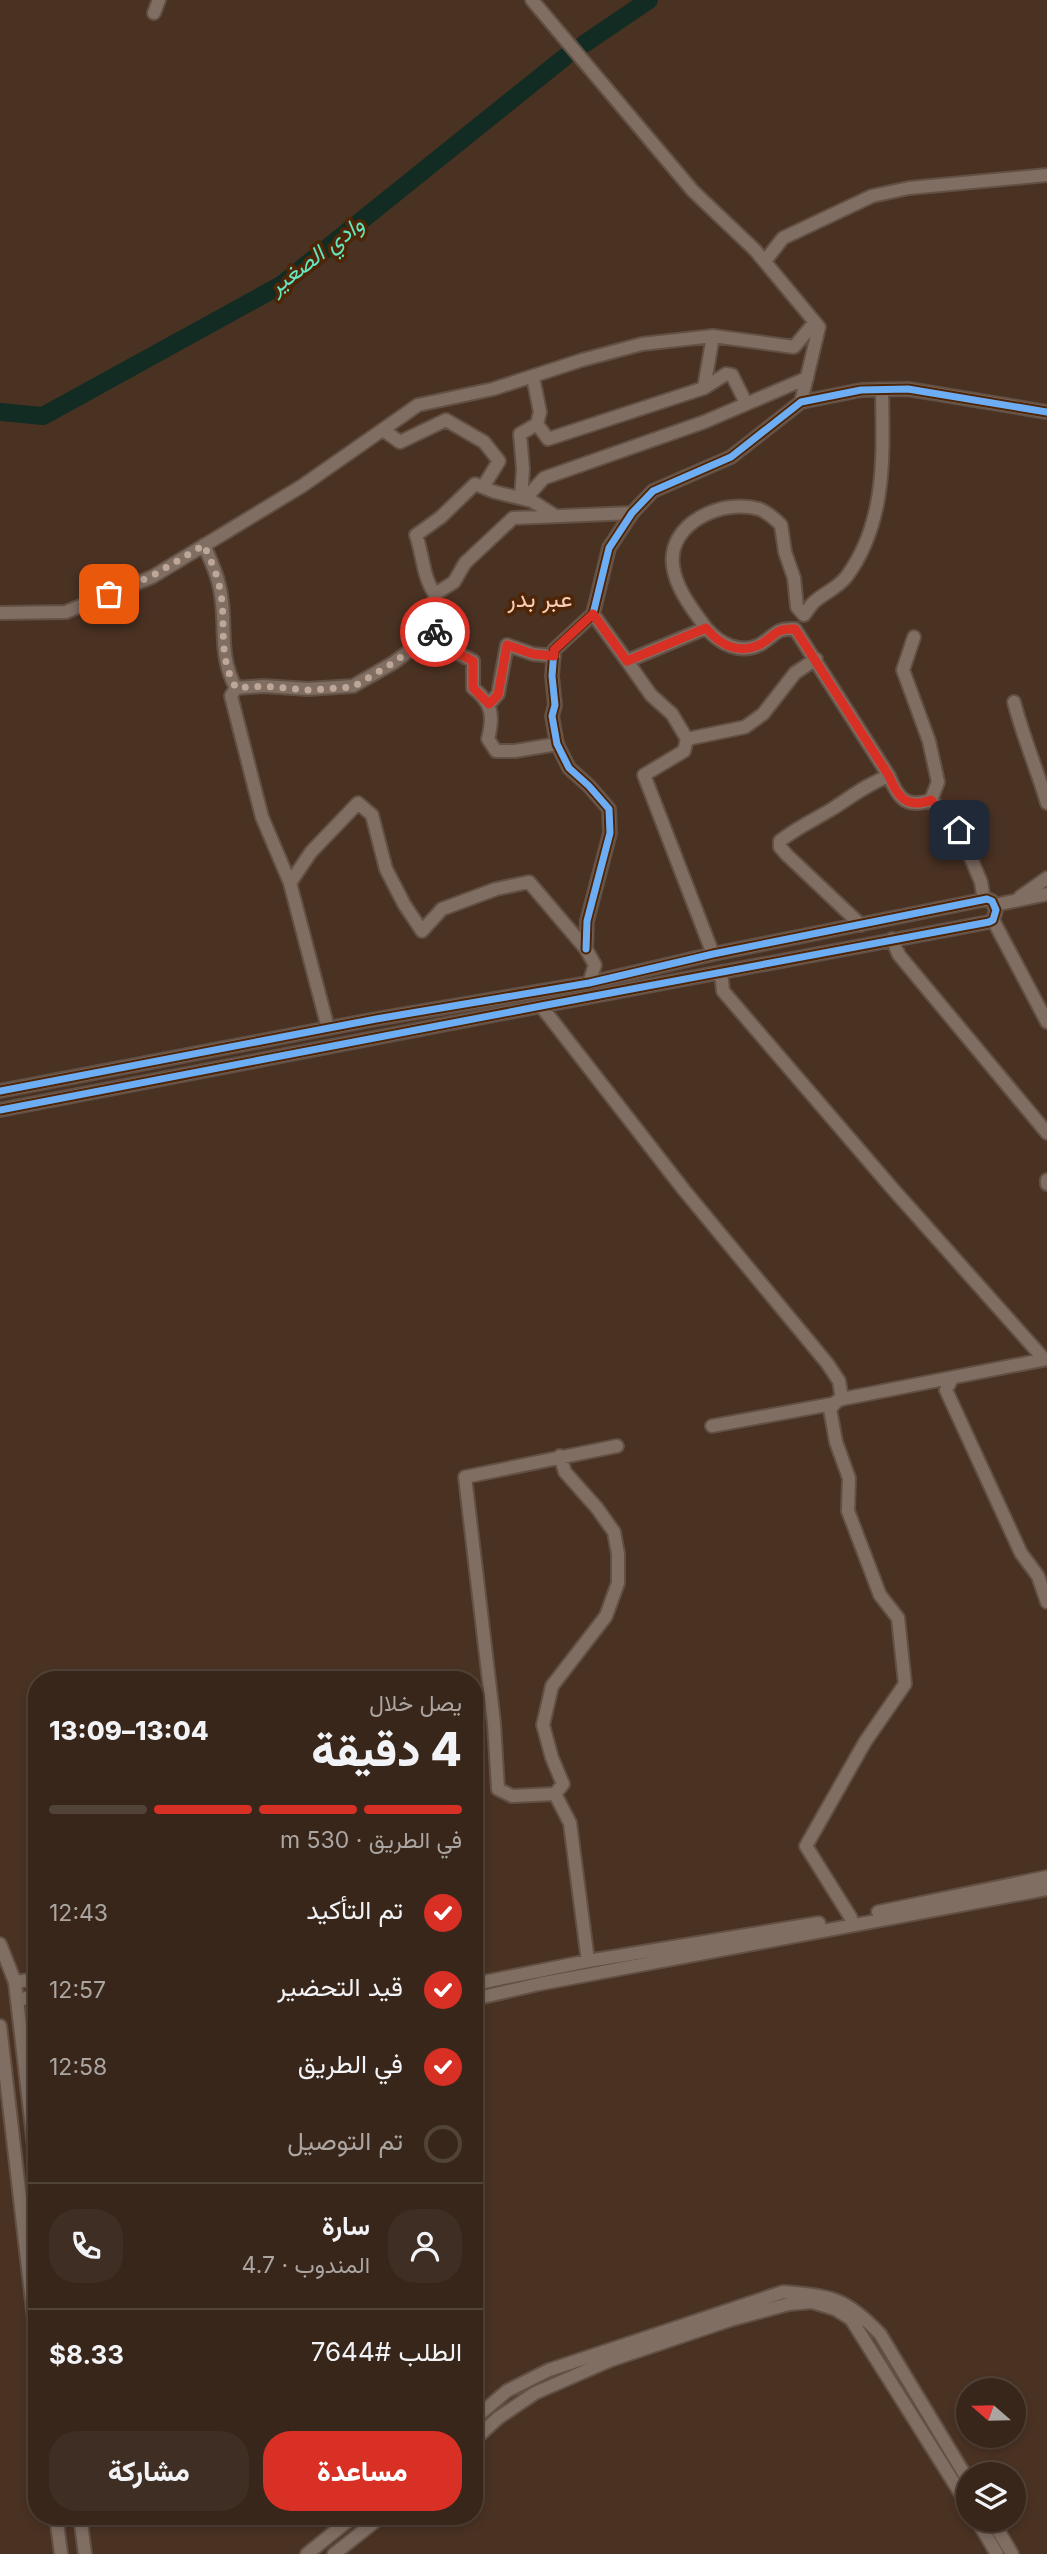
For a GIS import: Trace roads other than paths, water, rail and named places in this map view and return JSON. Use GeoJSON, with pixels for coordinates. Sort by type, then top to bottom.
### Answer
{"type":"FeatureCollection","features":[{"type":"Feature","properties":{"kind":"street"},"geometry":{"type":"LineString","coordinates":[[154,13],[159,0]]}},
{"type":"Feature","properties":{"kind":"street"},"geometry":{"type":"LineString","coordinates":[[532,0],[693,191],[765,261],[819,327],[801,402]]}},
{"type":"Feature","properties":{"kind":"street"},"geometry":{"type":"LineString","coordinates":[[765,261],[783,238],[872,196],[909,188],[1047,175]]}},
{"type":"Feature","properties":{"kind":"street"},"geometry":{"type":"LineString","coordinates":[[0,613],[66,611],[152,576],[312,480],[418,405],[493,389],[622,348],[713,336],[794,347],[815,322]]}},
{"type":"Feature","properties":{"kind":"street"},"geometry":{"type":"LineString","coordinates":[[704,388],[713,336]]}},
{"type":"Feature","properties":{"kind":"street"},"geometry":{"type":"LineString","coordinates":[[537,424],[548,439],[704,388],[726,374],[732,375],[746,403]]}},
{"type":"Feature","properties":{"kind":"street"},"geometry":{"type":"LineString","coordinates":[[523,499],[520,434],[537,424],[540,412],[533,377]]}},
{"type":"Feature","properties":{"kind":"street"},"geometry":{"type":"LineString","coordinates":[[523,499],[544,478],[704,422],[807,378]]}},
{"type":"Feature","properties":{"kind":"street"},"geometry":{"type":"LineString","coordinates":[[586,949],[587,921],[610,833],[609,809],[569,768],[557,744],[552,716],[555,705],[552,676],[554,650],[593,614],[609,548],[632,513],[653,491],[731,457],[801,402],[861,390],[908,389],[1047,412]]}},
{"type":"Feature","properties":{"kind":"street"},"geometry":{"type":"LineString","coordinates":[[882,390],[883,474],[877,512],[865,544],[846,577],[814,602],[804,615],[797,607],[794,578],[785,552],[781,525],[759,509],[726,507],[694,520],[678,536],[672,565],[682,592],[717,641],[739,649],[759,645],[781,628],[795,629],[889,776],[895,792],[908,803],[919,804],[931,800]]}},
{"type":"Feature","properties":{"kind":"street"},"geometry":{"type":"LineString","coordinates":[[383,430],[400,442],[446,420],[484,442],[499,461],[483,487]]}},
{"type":"Feature","properties":{"kind":"street"},"geometry":{"type":"LineString","coordinates":[[554,515],[533,501],[475,484],[450,509],[416,536],[424,558],[428,585],[435,594],[433,612],[436,631],[453,651],[473,661],[473,688],[489,704],[492,723],[488,739],[496,751],[515,751],[557,744]]}},
{"type":"Feature","properties":{"kind":"street"},"geometry":{"type":"LineString","coordinates":[[435,594],[454,582],[465,563],[513,518],[632,513]]}},
{"type":"Feature","properties":{"kind":"street"},"geometry":{"type":"LineString","coordinates":[[204,545],[219,582],[222,640],[228,673],[236,688]]}},
{"type":"Feature","properties":{"kind":"street"},"geometry":{"type":"LineString","coordinates":[[593,614],[651,695],[672,714],[687,739],[684,751],[644,775],[713,954]]}},
{"type":"Feature","properties":{"kind":"street"},"geometry":{"type":"LineString","coordinates":[[627,661],[706,628]]}},
{"type":"Feature","properties":{"kind":"street"},"geometry":{"type":"LineString","coordinates":[[236,688],[263,686],[308,690],[353,687],[393,663],[436,631]]}},
{"type":"Feature","properties":{"kind":"street"},"geometry":{"type":"LineString","coordinates":[[914,637],[903,670],[929,741],[937,782],[931,800]]}},
{"type":"Feature","properties":{"kind":"street"},"geometry":{"type":"LineString","coordinates":[[489,704],[498,695],[507,645],[533,654],[554,656]]}},
{"type":"Feature","properties":{"kind":"street"},"geometry":{"type":"LineString","coordinates":[[687,739],[745,727],[763,715],[795,673],[816,659]]}},
{"type":"Feature","properties":{"kind":"street"},"geometry":{"type":"LineString","coordinates":[[236,688],[231,695],[262,817],[290,883],[328,1028]]}},
{"type":"Feature","properties":{"kind":"street"},"geometry":{"type":"LineString","coordinates":[[1014,702],[1022,735],[1039,774],[1047,803]]}},
{"type":"Feature","properties":{"kind":"street"},"geometry":{"type":"LineString","coordinates":[[861,925],[787,855],[780,847],[780,841],[833,809],[869,783],[889,776]]}},
{"type":"Feature","properties":{"kind":"street"},"geometry":{"type":"LineString","coordinates":[[931,800],[959,830],[996,914],[993,920]]}},
{"type":"Feature","properties":{"kind":"street"},"geometry":{"type":"LineString","coordinates":[[290,883],[311,852],[358,803],[372,815],[386,869],[422,931],[442,909],[496,889],[529,882],[586,949],[594,965],[589,983]]}},
{"type":"Feature","properties":{"kind":"street"},"geometry":{"type":"LineString","coordinates":[[1014,901],[1047,878]]}},
{"type":"Feature","properties":{"kind":"street"},"geometry":{"type":"LineString","coordinates":[[0,1091],[328,1028],[589,983],[713,954],[861,925],[1047,894]]}},
{"type":"Feature","properties":{"kind":"street"},"geometry":{"type":"LineString","coordinates":[[0,1111],[993,920]]}},
{"type":"Feature","properties":{"kind":"street"},"geometry":{"type":"LineString","coordinates":[[993,920],[1046,1020]]}},
{"type":"Feature","properties":{"kind":"street"},"geometry":{"type":"LineString","coordinates":[[892,939],[898,955],[1047,1133]]}},
{"type":"Feature","properties":{"kind":"street"},"geometry":{"type":"LineString","coordinates":[[712,1426],[1046,1359],[892,1188],[723,991],[721,972]]}},
{"type":"Feature","properties":{"kind":"street"},"geometry":{"type":"LineString","coordinates":[[541,1006],[684,1190],[839,1381],[837,1402],[829,1414],[849,1478],[848,1511],[880,1595],[898,1618],[905,1684],[865,1742],[806,1846],[851,1918]]}},
{"type":"Feature","properties":{"kind":"street"},"geometry":{"type":"LineString","coordinates":[[952,1379],[946,1390],[961,1426],[1021,1553],[1038,1576],[1047,1602]]}},
{"type":"Feature","properties":{"kind":"street"},"geometry":{"type":"LineString","coordinates":[[560,1456],[565,1472],[614,1532],[618,1554],[618,1583],[606,1616],[552,1686],[543,1725],[563,1784],[555,1794],[512,1796],[498,1789],[494,1723],[465,1477],[526,1466],[560,1456],[617,1446]]}},
{"type":"Feature","properties":{"kind":"street"},"geometry":{"type":"LineString","coordinates":[[555,1794],[570,1823],[588,1961]]}},
{"type":"Feature","properties":{"kind":"street"},"geometry":{"type":"LineString","coordinates":[[483,1982],[588,1961],[851,1918],[1047,1877]]}},
{"type":"Feature","properties":{"kind":"street"},"geometry":{"type":"LineString","coordinates":[[483,1997],[552,1981],[1047,1889]]}},
{"type":"Feature","properties":{"kind":"street"},"geometry":{"type":"LineString","coordinates":[[0,1944],[15,1982],[28,2091]]}},
{"type":"Feature","properties":{"kind":"street"},"geometry":{"type":"LineString","coordinates":[[15,1982],[28,1980]]}},
{"type":"Feature","properties":{"kind":"street"},"geometry":{"type":"LineString","coordinates":[[18,2000],[28,1998]]}},
{"type":"Feature","properties":{"kind":"street"},"geometry":{"type":"LineString","coordinates":[[0,2025],[28,2267]]}},
{"type":"Feature","properties":{"kind":"street"},"geometry":{"type":"LineString","coordinates":[[483,2411],[507,2391],[549,2370],[783,2292],[821,2295],[842,2301],[861,2314],[880,2334],[957,2462]]}},
{"type":"Feature","properties":{"kind":"street"},"geometry":{"type":"LineString","coordinates":[[483,2432],[535,2393],[611,2360],[730,2320],[789,2304],[812,2302],[835,2309],[851,2319],[956,2486]]}},
{"type":"Feature","properties":{"kind":"street"},"geometry":{"type":"LineString","coordinates":[[58,2525],[61,2554]]}},
{"type":"Feature","properties":{"kind":"street"},"geometry":{"type":"LineString","coordinates":[[81,2525],[85,2554]]}},
{"type":"Feature","properties":{"kind":"street"},"geometry":{"type":"LineString","coordinates":[[307,2554],[343,2525]]}},
{"type":"Feature","properties":{"kind":"street"},"geometry":{"type":"LineString","coordinates":[[334,2554],[371,2525]]}},
{"type":"Feature","properties":{"kind":"street"},"geometry":{"type":"LineString","coordinates":[[984,2532],[997,2554]]}},
{"type":"Feature","properties":{"kind":"street"},"geometry":{"type":"LineString","coordinates":[[999,2532],[1012,2554]]}},
{"type":"Feature","properties":{"kind":"waterway","name":"وادي الصغير"},"geometry":{"type":"LineString","coordinates":[[584,44],[649,0]]}},
{"type":"Feature","properties":{"kind":"waterway","name":"وادي الصغير"},"geometry":{"type":"LineString","coordinates":[[0,412],[43,416],[281,285],[565,57]]}},
{"type":"Feature","properties":{"kind":"waterway"},"geometry":{"type":"LineString","coordinates":[[336,2545],[344,2538]]}},
{"type":"Feature","properties":{"kind":"district","name":"عبر بدر"},"geometry":{"type":"Point","coordinates":[540,599]}}]}
